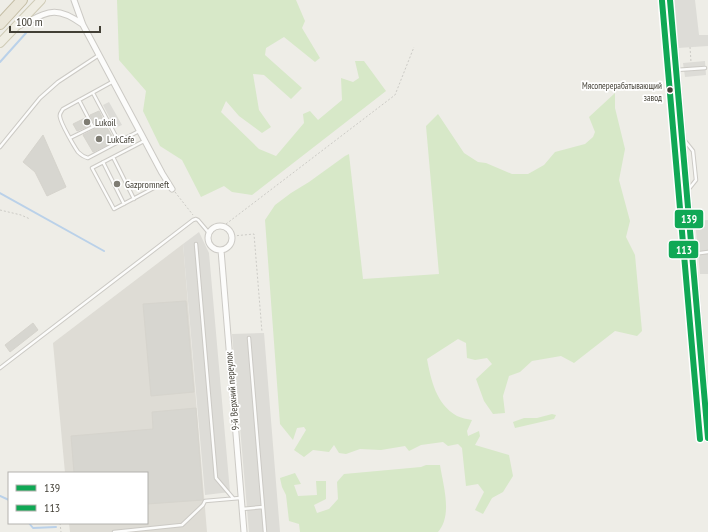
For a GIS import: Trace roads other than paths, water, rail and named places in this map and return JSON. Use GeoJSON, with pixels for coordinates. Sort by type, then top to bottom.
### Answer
{"type":"FeatureCollection","features":[{"type":"Feature","properties":{"kind":"highway"},"geometry":{"type":"LineString","coordinates":[[0,24],[22,0]]}},
{"type":"Feature","properties":{"kind":"main road"},"geometry":{"type":"LineString","coordinates":[[0,43],[40,0]]}},
{"type":"Feature","properties":{"kind":"street"},"geometry":{"type":"LineString","coordinates":[[74,0],[83,24],[99,55],[172,189]]}},
{"type":"Feature","properties":{"kind":"street"},"geometry":{"type":"LineString","coordinates":[[670,0],[708,438]]}},
{"type":"Feature","properties":{"kind":"street"},"geometry":{"type":"LineString","coordinates":[[12,30],[46,13],[59,12],[70,15],[83,24]]}},
{"type":"Feature","properties":{"kind":"street"},"geometry":{"type":"LineString","coordinates":[[216,227],[226,228],[229,231],[231,241],[225,248],[221,250],[216,249],[212,247],[208,238],[209,233],[216,227]]}},
{"type":"Feature","properties":{"kind":"street","name":"9-й Верхний переулок"},"geometry":{"type":"LineString","coordinates":[[221,250],[244,532]]}},
{"type":"Feature","properties":{"kind":"lane"},"geometry":{"type":"LineString","coordinates":[[0,148],[40,98],[58,82],[99,55]]}},
{"type":"Feature","properties":{"kind":"lane"},"geometry":{"type":"LineString","coordinates":[[676,70],[705,68]]}},
{"type":"Feature","properties":{"kind":"lane"},"geometry":{"type":"LineString","coordinates":[[113,82],[63,109],[60,113],[60,118],[70,138],[78,152],[88,158],[140,131]]}},
{"type":"Feature","properties":{"kind":"lane"},"geometry":{"type":"LineString","coordinates":[[93,93],[119,142]]}},
{"type":"Feature","properties":{"kind":"lane"},"geometry":{"type":"LineString","coordinates":[[79,100],[93,127]]}},
{"type":"Feature","properties":{"kind":"lane"},"geometry":{"type":"LineString","coordinates":[[70,138],[107,120]]}},
{"type":"Feature","properties":{"kind":"lane"},"geometry":{"type":"LineString","coordinates":[[682,138],[693,151],[696,180],[687,192]]}},
{"type":"Feature","properties":{"kind":"lane"},"geometry":{"type":"LineString","coordinates":[[145,140],[92,168],[114,210],[168,181]]}},
{"type":"Feature","properties":{"kind":"lane"},"geometry":{"type":"LineString","coordinates":[[113,157],[134,199]]}},
{"type":"Feature","properties":{"kind":"lane"},"geometry":{"type":"LineString","coordinates":[[103,162],[124,204]]}},
{"type":"Feature","properties":{"kind":"lane"},"geometry":{"type":"LineString","coordinates":[[0,368],[196,219],[209,233]]}},
{"type":"Feature","properties":{"kind":"lane"},"geometry":{"type":"LineString","coordinates":[[196,244],[216,478],[233,498]]}},
{"type":"Feature","properties":{"kind":"lane"},"geometry":{"type":"LineString","coordinates":[[692,254],[708,252]]}},
{"type":"Feature","properties":{"kind":"lane"},"geometry":{"type":"LineString","coordinates":[[249,338],[265,532]]}},
{"type":"Feature","properties":{"kind":"lane"},"geometry":{"type":"LineString","coordinates":[[114,532],[153,530],[182,525],[203,505],[205,501],[241,498]]}},
{"type":"Feature","properties":{"kind":"lane"},"geometry":{"type":"LineString","coordinates":[[242,509],[263,507]]}},
{"type":"Feature","properties":{"kind":"waterway"},"geometry":{"type":"LineString","coordinates":[[0,62],[26,33]]}},
{"type":"Feature","properties":{"kind":"waterway"},"geometry":{"type":"LineString","coordinates":[[0,193],[104,251]]}},
{"type":"Feature","properties":{"kind":"waterway"},"geometry":{"type":"LineString","coordinates":[[0,496],[8,500]]}},
{"type":"Feature","properties":{"kind":"waterway"},"geometry":{"type":"LineString","coordinates":[[30,524],[33,528],[56,527]]}},
{"type":"Feature","properties":{"kind":"place","name":"Мясоперерабатывающий завод"},"geometry":{"type":"Point","coordinates":[670,90]}},
{"type":"Feature","properties":{"kind":"place","name":"Lukoil"},"geometry":{"type":"Point","coordinates":[87,122]}},
{"type":"Feature","properties":{"kind":"place","name":"LukCafe"},"geometry":{"type":"Point","coordinates":[99,139]}},
{"type":"Feature","properties":{"kind":"place","name":"Gazpromneft"},"geometry":{"type":"Point","coordinates":[117,184]}}]}
